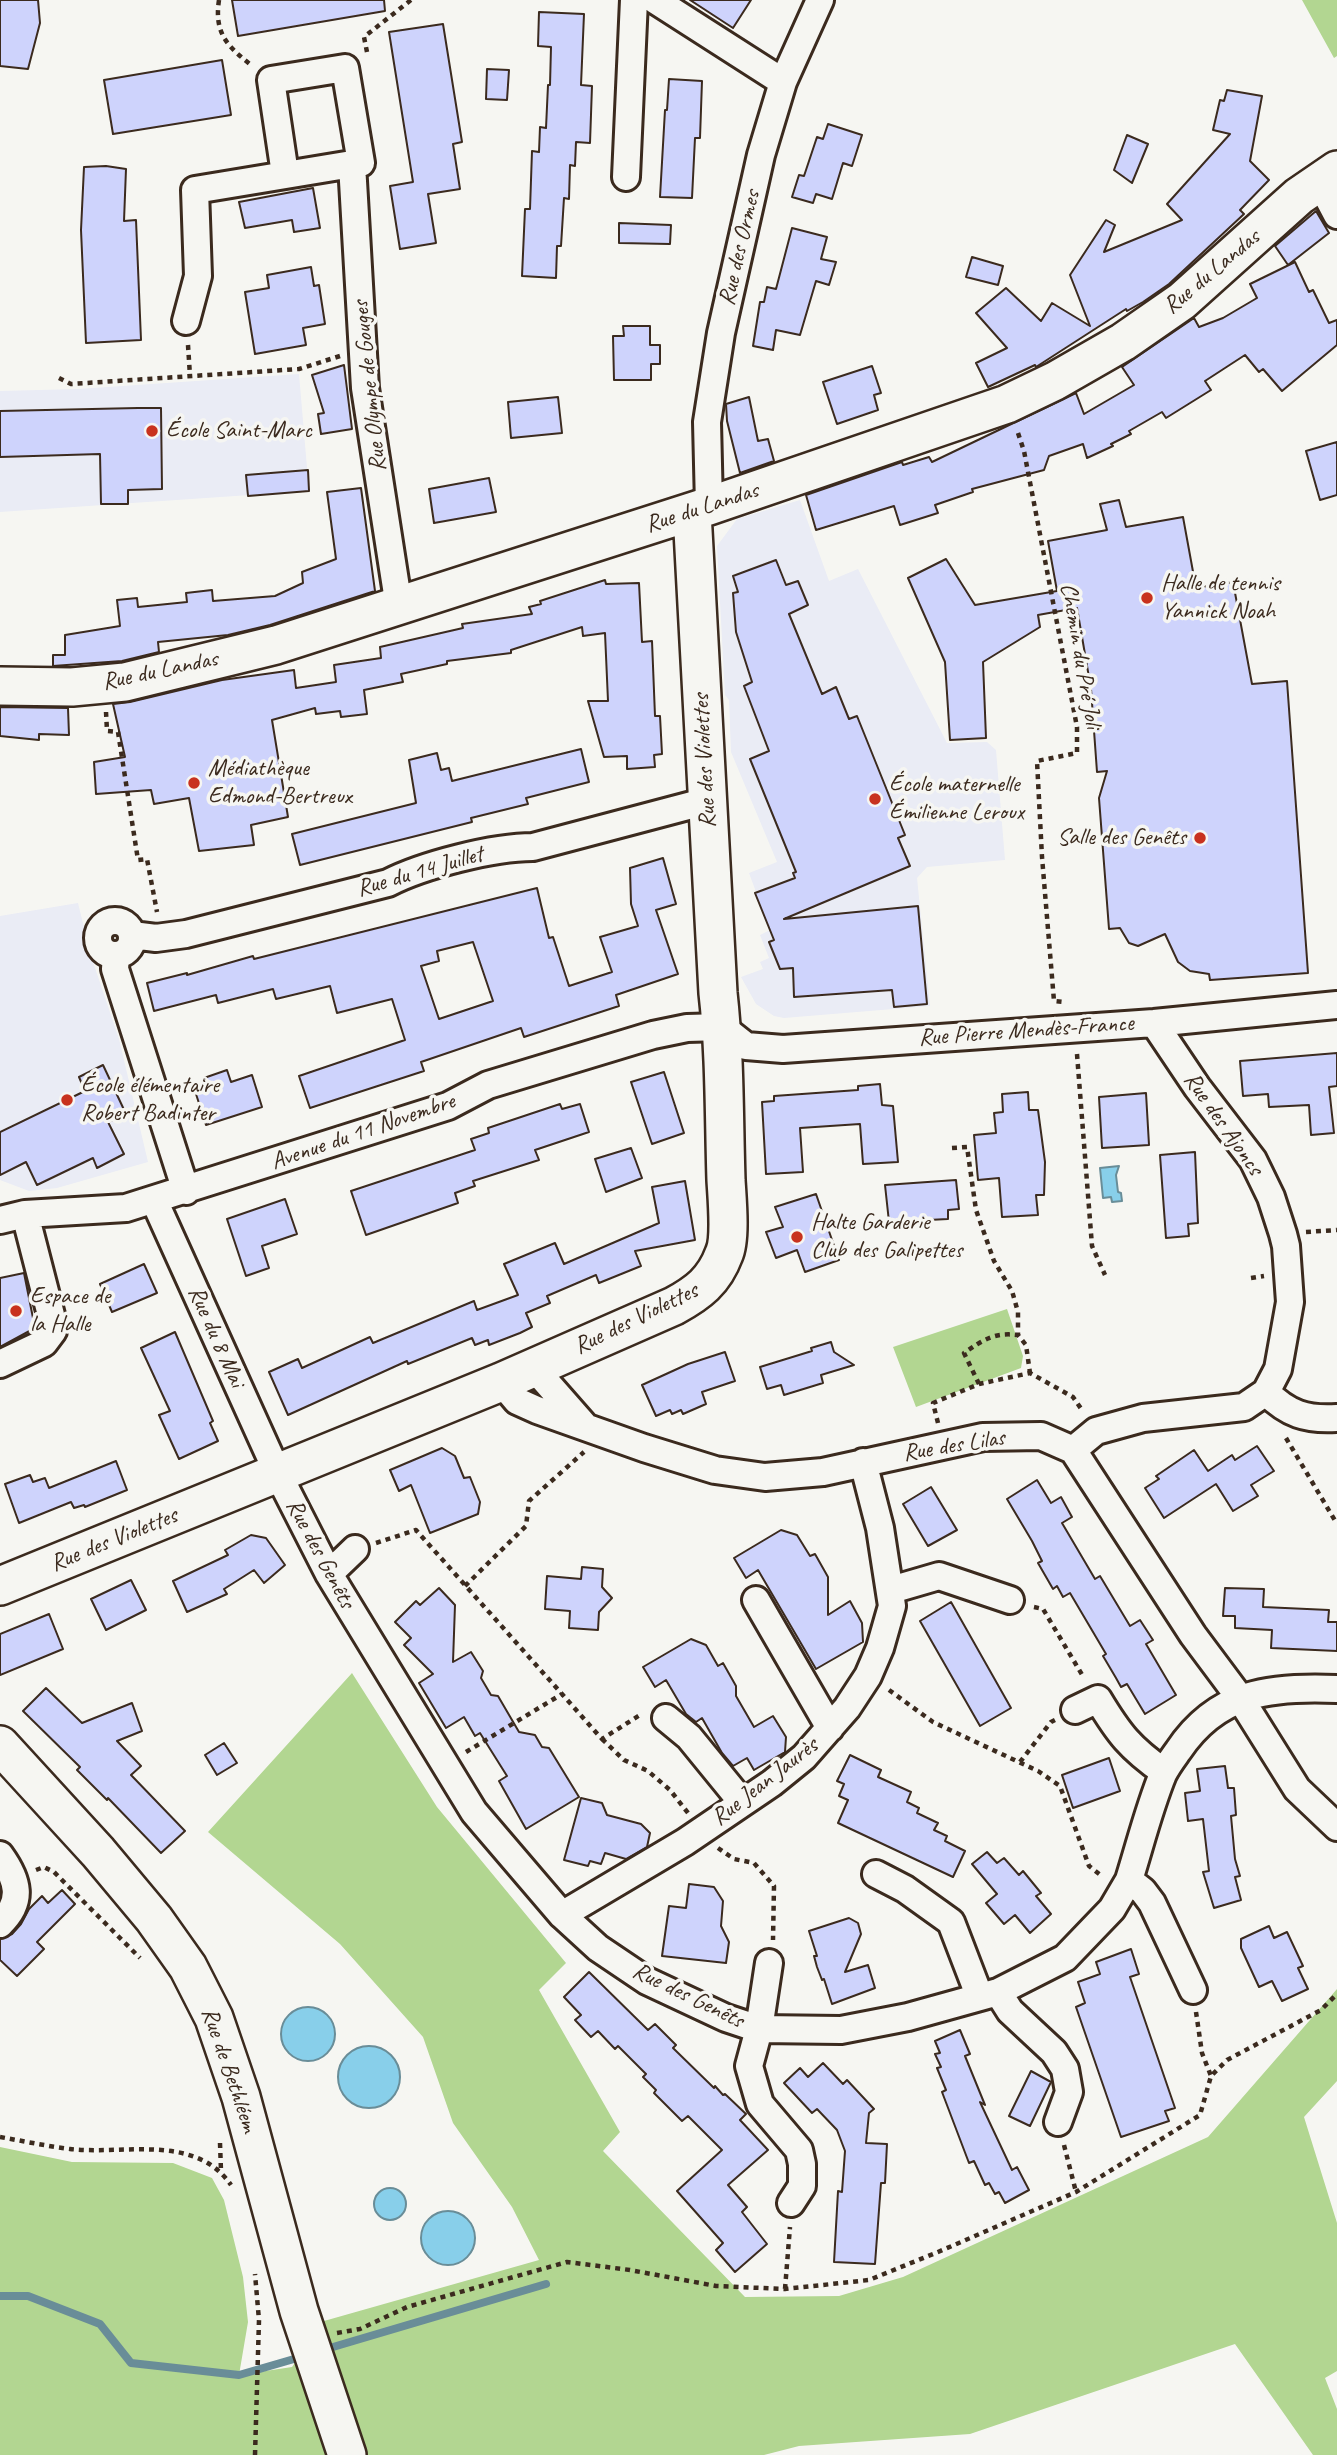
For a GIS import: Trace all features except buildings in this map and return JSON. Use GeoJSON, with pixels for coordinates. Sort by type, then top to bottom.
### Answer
{"type":"FeatureCollection","features":[{"type":"Feature","properties":{"kind":"street"},"geometry":{"type":"LineString","coordinates":[[626,177],[634,0]]}},
{"type":"Feature","properties":{"kind":"street"},"geometry":{"type":"LineString","coordinates":[[655,0],[783,82]]}},
{"type":"Feature","properties":{"kind":"street","name":"Rue des Ormes"},"geometry":{"type":"LineString","coordinates":[[700,509],[707,422],[721,333],[761,155],[783,82],[820,0]]}},
{"type":"Feature","properties":{"kind":"street"},"geometry":{"type":"LineString","coordinates":[[285,174],[271,80],[345,68]]}},
{"type":"Feature","properties":{"kind":"street","name":"Rue Olympe de Gouges"},"geometry":{"type":"LineString","coordinates":[[345,68],[361,163],[352,164],[365,388],[399,607]]}},
{"type":"Feature","properties":{"kind":"street"},"geometry":{"type":"LineString","coordinates":[[186,321],[198,276],[195,190],[352,164]]}},
{"type":"Feature","properties":{"kind":"street"},"geometry":{"type":"LineString","coordinates":[[1328,176],[1337,215]]}},
{"type":"Feature","properties":{"kind":"street","name":"Rue du Landas"},"geometry":{"type":"LineString","coordinates":[[0,686],[72,687],[125,682],[276,645],[700,509],[1007,404],[1055,381],[1123,342],[1182,301],[1299,196],[1328,176]]}},
{"type":"Feature","properties":{"kind":"street","name":"Rue des Violettes"},"geometry":{"type":"LineString","coordinates":[[0,1586],[534,1368],[674,1306],[697,1294],[714,1277],[726,1251],[727,1212],[722,1027],[707,801],[700,509]]}},
{"type":"Feature","properties":{"kind":"street","name":"Rue du 14 Juillet"},"geometry":{"type":"LineString","coordinates":[[186,1191],[115,969],[124,945],[186,934],[388,883],[410,872],[510,847],[533,847],[707,801]]}},
{"type":"Feature","properties":{"kind":"street","name":"Rue Pierre Mendès-France"},"geometry":{"type":"LineString","coordinates":[[722,1027],[746,1046],[783,1049],[1154,1023],[1337,1005]]}},
{"type":"Feature","properties":{"kind":"street","name":"Rue des Ajoncs"},"geometry":{"type":"LineString","coordinates":[[1154,1023],[1197,1087],[1253,1160],[1271,1197],[1283,1234],[1290,1302],[1279,1369],[1266,1392]]}},
{"type":"Feature","properties":{"kind":"street","name":"Avenue du 11 Novembre"},"geometry":{"type":"LineString","coordinates":[[13,1217],[126,1208],[448,1106],[488,1085],[561,1062],[653,1035],[687,1028],[722,1027]]}},
{"type":"Feature","properties":{"kind":"street","name":"Rue du 8 Mai"},"geometry":{"type":"LineString","coordinates":[[154,1200],[278,1474]]}},
{"type":"Feature","properties":{"kind":"street"},"geometry":{"type":"LineString","coordinates":[[0,1364],[44,1343],[53,1331],[51,1315],[13,1217]]}},
{"type":"Feature","properties":{"kind":"street"},"geometry":{"type":"LineString","coordinates":[[534,1368],[595,1430]]}},
{"type":"Feature","properties":{"kind":"street","name":"Rue des Lilas"},"geometry":{"type":"LineString","coordinates":[[501,1382],[517,1401],[537,1410],[715,1470],[765,1477],[823,1472],[983,1437],[1041,1436],[1073,1450]]}},
{"type":"Feature","properties":{"kind":"street"},"geometry":{"type":"LineString","coordinates":[[1337,1418],[1300,1416],[1281,1407],[1266,1392],[1244,1407],[1143,1418],[1097,1431],[1073,1450],[1193,1635],[1240,1698],[1297,1789],[1337,1827]]}},
{"type":"Feature","properties":{"kind":"street","name":"Rue Jean Jaurès"},"geometry":{"type":"LineString","coordinates":[[562,1915],[685,1842],[772,1783],[804,1757],[847,1708],[868,1676],[880,1648],[892,1606],[880,1528],[863,1462]]}},
{"type":"Feature","properties":{"kind":"street","name":"Rue des Genêts"},"geometry":{"type":"LineString","coordinates":[[278,1474],[328,1574],[474,1812],[562,1915],[597,1948],[647,1981],[726,2018],[759,2029],[841,2030],[908,2017],[988,1993],[1065,1958],[1112,1909],[1125,1886],[1164,1772],[1183,1742],[1200,1723],[1240,1698],[1278,1689],[1337,1689]]}},
{"type":"Feature","properties":{"kind":"street"},"geometry":{"type":"LineString","coordinates":[[328,1574],[355,1549]]}},
{"type":"Feature","properties":{"kind":"street"},"geometry":{"type":"LineString","coordinates":[[891,1590],[939,1576],[1010,1600]]}},
{"type":"Feature","properties":{"kind":"street"},"geometry":{"type":"LineString","coordinates":[[756,1600],[830,1728]]}},
{"type":"Feature","properties":{"kind":"street"},"geometry":{"type":"LineString","coordinates":[[1086,1704],[1117,1729],[1131,1748],[1164,1772]]}},
{"type":"Feature","properties":{"kind":"street"},"geometry":{"type":"LineString","coordinates":[[666,1718],[689,1737],[742,1802]]}},
{"type":"Feature","properties":{"kind":"street","name":"Rue de Bethléem"},"geometry":{"type":"LineString","coordinates":[[0,1745],[98,1852],[154,1919],[188,1967],[214,2018],[232,2069],[293,2288],[347,2455]]}},
{"type":"Feature","properties":{"kind":"street"},"geometry":{"type":"LineString","coordinates":[[0,1924],[11,1913],[16,1901],[15,1885],[4,1860]]}},
{"type":"Feature","properties":{"kind":"street"},"geometry":{"type":"LineString","coordinates":[[876,1874],[926,1903],[951,1922],[988,1993],[1054,2052],[1065,2069],[1069,2092],[1058,2122]]}},
{"type":"Feature","properties":{"kind":"street"},"geometry":{"type":"LineString","coordinates":[[1125,1886],[1143,1891],[1152,1903],[1193,1990]]}},
{"type":"Feature","properties":{"kind":"street"},"geometry":{"type":"LineString","coordinates":[[769,1962],[759,2029],[749,2066],[761,2104],[799,2150],[803,2186],[792,2203]]}},
{"type":"Feature","properties":{"kind":"path"},"geometry":{"type":"LineString","coordinates":[[219,0],[220,34],[230,48],[271,80]]}},
{"type":"Feature","properties":{"kind":"path"},"geometry":{"type":"LineString","coordinates":[[345,68],[368,61],[363,37],[411,0]]}},
{"type":"Feature","properties":{"kind":"path"},"geometry":{"type":"LineString","coordinates":[[59,378],[71,384],[299,369],[364,349]]}},
{"type":"Feature","properties":{"kind":"path","name":"Chemin du Pré Joli"},"geometry":{"type":"LineString","coordinates":[[1007,404],[1024,451],[1077,727],[1077,753],[1037,761],[1054,1001],[1082,1003],[1081,1028]]}},
{"type":"Feature","properties":{"kind":"path"},"geometry":{"type":"LineString","coordinates":[[105,700],[107,731],[118,732],[138,860],[146,859],[162,937]]}},
{"type":"Feature","properties":{"kind":"path"},"geometry":{"type":"LineString","coordinates":[[1081,1028],[1092,1246],[1105,1275]]}},
{"type":"Feature","properties":{"kind":"path"},"geometry":{"type":"LineString","coordinates":[[952,1148],[967,1147],[976,1210],[994,1261],[1012,1291],[1018,1312],[1018,1335],[1026,1345],[1030,1373]]}},
{"type":"Feature","properties":{"kind":"path"},"geometry":{"type":"LineString","coordinates":[[979,1384],[964,1353],[987,1337],[1002,1333],[1018,1335]]}},
{"type":"Feature","properties":{"kind":"path"},"geometry":{"type":"LineString","coordinates":[[942,1445],[933,1403],[979,1384],[1030,1373],[1073,1396],[1097,1431]]}},
{"type":"Feature","properties":{"kind":"path"},"geometry":{"type":"LineString","coordinates":[[1266,1392],[1276,1420],[1337,1524]]}},
{"type":"Feature","properties":{"kind":"path"},"geometry":{"type":"LineString","coordinates":[[465,1586],[526,1526],[529,1501],[595,1430]]}},
{"type":"Feature","properties":{"kind":"path"},"geometry":{"type":"LineString","coordinates":[[355,1549],[415,1530],[603,1739],[657,1705],[666,1718]]}},
{"type":"Feature","properties":{"kind":"path"},"geometry":{"type":"LineString","coordinates":[[1010,1600],[1042,1609],[1086,1704],[1051,1722],[1020,1762]]}},
{"type":"Feature","properties":{"kind":"path"},"geometry":{"type":"LineString","coordinates":[[868,1676],[933,1721],[1038,1771],[1060,1786],[1090,1866],[1125,1886]]}},
{"type":"Feature","properties":{"kind":"path"},"geometry":{"type":"LineString","coordinates":[[445,1765],[562,1694]]}},
{"type":"Feature","properties":{"kind":"path"},"geometry":{"type":"LineString","coordinates":[[4,1860],[25,1871],[49,1868],[146,1965]]}},
{"type":"Feature","properties":{"kind":"path"},"geometry":{"type":"LineString","coordinates":[[1193,1990],[1202,2053],[1211,2076]]}},
{"type":"Feature","properties":{"kind":"path"},"geometry":{"type":"LineString","coordinates":[[309,2337],[360,2329],[407,2307],[567,2262],[630,2270],[716,2286],[785,2288],[869,2280],[1076,2192],[1200,2115],[1211,2076],[1227,2060],[1321,2010],[1337,1994]]}},
{"type":"Feature","properties":{"kind":"path"},"geometry":{"type":"LineString","coordinates":[[1058,2122],[1076,2192]]}},
{"type":"Feature","properties":{"kind":"path"},"geometry":{"type":"LineString","coordinates":[[219,2133],[221,2171]]}},
{"type":"Feature","properties":{"kind":"path"},"geometry":{"type":"LineString","coordinates":[[0,2137],[71,2149],[171,2151],[196,2157],[221,2171],[238,2195]]}},
{"type":"Feature","properties":{"kind":"path"},"geometry":{"type":"LineString","coordinates":[[785,2288],[792,2203]]}},
{"type":"Feature","properties":{"kind":"path"},"geometry":{"type":"LineString","coordinates":[[253,2263],[259,2320],[255,2455]]}},
{"type":"Feature","properties":{"kind":"shaded area","name":"École Saint-Marc"},"geometry":{"type":"Polygon","coordinates":[[[299,374],[309,491],[0,512],[0,391],[78,389],[299,374]]]}},
{"type":"Feature","properties":{"kind":"shaded area","name":"École maternelle Émilienne Leroux"},"geometry":{"type":"Polygon","coordinates":[[[800,500],[829,581],[858,569],[947,743],[987,742],[996,750],[1005,860],[927,867],[917,878],[930,1006],[784,1018],[774,1016],[756,1004],[741,977],[763,969],[760,962],[769,958],[760,935],[770,930],[749,873],[777,862],[731,752],[729,700],[725,695],[717,546],[737,519],[800,500]]]}},
{"type":"Feature","properties":{"kind":"shaded area","name":"École élémentaire Robert Badinter"},"geometry":{"type":"Polygon","coordinates":[[[78,903],[91,956],[119,1039],[148,1162],[57,1188],[29,1191],[0,1180],[0,916],[78,903]]]}},
{"type":"Feature","properties":{"kind":"green space"},"geometry":{"type":"Polygon","coordinates":[[[1302,0],[1337,0],[1337,56],[1334,58],[1302,0]]]}},
{"type":"Feature","properties":{"kind":"green space"},"geometry":{"type":"Polygon","coordinates":[[[1007,1309],[1023,1356],[1021,1368],[916,1407],[893,1347],[1007,1309]]]}},
{"type":"Feature","properties":{"kind":"green space"},"geometry":{"type":"Polygon","coordinates":[[[352,1673],[437,1807],[566,1963],[539,1990],[620,2132],[603,2151],[745,2297],[839,2296],[903,2277],[1208,2137],[1337,1989],[1337,2081],[1304,2117],[1337,2223],[1337,2371],[1325,2378],[1337,2409],[1337,2455],[1313,2455],[1235,2344],[970,2434],[799,2446],[764,2455],[0,2455],[0,2147],[72,2162],[173,2163],[212,2178],[224,2200],[243,2277],[248,2322],[239,2375],[292,2367],[324,2321],[539,2260],[512,2207],[453,2123],[423,2037],[340,1944],[208,1832],[352,1673]]]}},
{"type":"Feature","properties":{"kind":"water"},"geometry":{"type":"Polygon","coordinates":[[[1119,1166],[1116,1175],[1122,1201],[1112,1202],[1111,1197],[1103,1198],[1100,1168],[1119,1166]]]}},
{"type":"Feature","properties":{"kind":"water"},"geometry":{"type":"Polygon","coordinates":[[[308,2007],[327,2015],[335,2034],[327,2053],[308,2061],[289,2053],[281,2034],[289,2015],[308,2007]]]}},
{"type":"Feature","properties":{"kind":"water"},"geometry":{"type":"Polygon","coordinates":[[[369,2046],[381,2048],[391,2055],[398,2065],[398,2089],[391,2099],[381,2106],[369,2108],[357,2106],[347,2099],[340,2089],[338,2077],[340,2065],[347,2055],[357,2048],[369,2046]]]}},
{"type":"Feature","properties":{"kind":"water"},"geometry":{"type":"Polygon","coordinates":[[[390,2188],[401,2193],[406,2204],[401,2215],[390,2220],[379,2215],[374,2204],[379,2193],[390,2188]]]}},
{"type":"Feature","properties":{"kind":"water"},"geometry":{"type":"Polygon","coordinates":[[[448,2211],[467,2219],[475,2238],[467,2257],[448,2265],[429,2257],[421,2238],[429,2219],[448,2211]]]}},
{"type":"Feature","properties":{"kind":"waterway"},"geometry":{"type":"LineString","coordinates":[[333,2347],[546,2284]]}},
{"type":"Feature","properties":{"kind":"waterway"},"geometry":{"type":"LineString","coordinates":[[0,2296],[28,2296],[100,2324],[131,2363],[239,2375],[294,2359]]}},
{"type":"Feature","properties":{"kind":"place","name":"École Saint-Marc"},"geometry":{"type":"Point","coordinates":[152,431]}},
{"type":"Feature","properties":{"kind":"place","name":"Halle de tennis Yannick Noah"},"geometry":{"type":"Point","coordinates":[1147,598]}},
{"type":"Feature","properties":{"kind":"place","name":"Médiathèque Edmond-Bertreux"},"geometry":{"type":"Point","coordinates":[194,783]}},
{"type":"Feature","properties":{"kind":"place","name":"École maternelle Émilienne Leroux"},"geometry":{"type":"Point","coordinates":[875,799]}},
{"type":"Feature","properties":{"kind":"place","name":"Salle des Genêts"},"geometry":{"type":"Point","coordinates":[1200,838]}},
{"type":"Feature","properties":{"kind":"place","name":"École élémentaire Robert Badinter"},"geometry":{"type":"Point","coordinates":[67,1100]}},
{"type":"Feature","properties":{"kind":"place","name":"Halte Garderie Club des Galipettes"},"geometry":{"type":"Point","coordinates":[797,1237]}},
{"type":"Feature","properties":{"kind":"place","name":"Espace de la Halle"},"geometry":{"type":"Point","coordinates":[16,1311]}}]}
